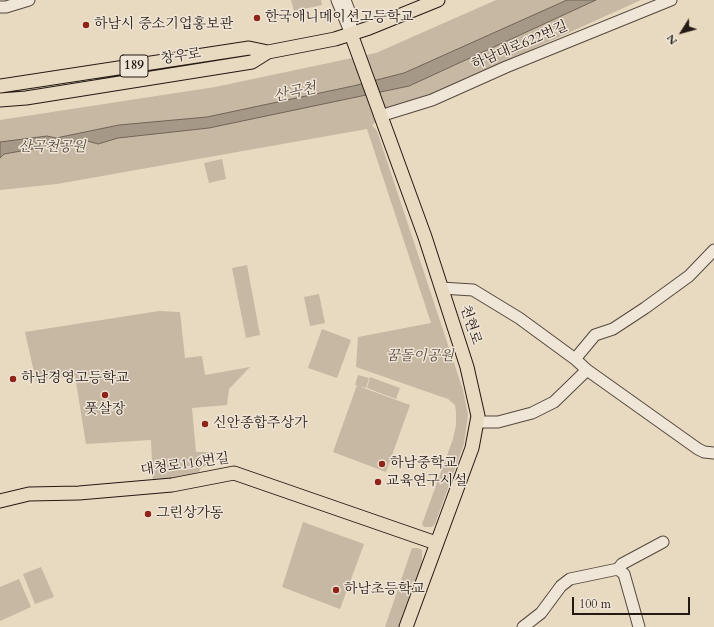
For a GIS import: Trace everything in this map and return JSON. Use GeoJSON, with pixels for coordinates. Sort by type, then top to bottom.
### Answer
{"type":"FeatureCollection","features":[{"type":"Feature","properties":{"kind":"main road","name":"창우로"},"geometry":{"type":"LineString","coordinates":[[0,100],[26,98],[252,62],[268,52],[331,40],[351,34],[438,0]]}},
{"type":"Feature","properties":{"kind":"main road","name":"천현로"},"geometry":{"type":"LineString","coordinates":[[351,34],[425,237],[473,388],[477,408],[477,422],[472,448],[406,627]]}},
{"type":"Feature","properties":{"kind":"main road","name":"창우로"},"geometry":{"type":"LineString","coordinates":[[0,86],[249,48],[268,52]]}},
{"type":"Feature","properties":{"kind":"main road"},"geometry":{"type":"LineString","coordinates":[[0,108],[26,98]]}},
{"type":"Feature","properties":{"kind":"main road","name":"대청로116번길"},"geometry":{"type":"LineString","coordinates":[[0,501],[29,494],[79,493],[172,485],[234,473],[436,543]]}},
{"type":"Feature","properties":{"kind":"street"},"geometry":{"type":"LineString","coordinates":[[0,7],[6,7],[29,0]]}},
{"type":"Feature","properties":{"kind":"street"},"geometry":{"type":"LineString","coordinates":[[337,0],[351,34]]}},
{"type":"Feature","properties":{"kind":"street"},"geometry":{"type":"LineString","coordinates":[[346,0],[350,13],[351,34]]}},
{"type":"Feature","properties":{"kind":"street","name":"하남대로622번길"},"geometry":{"type":"LineString","coordinates":[[380,116],[432,100],[670,0]]}},
{"type":"Feature","properties":{"kind":"street"},"geometry":{"type":"LineString","coordinates":[[575,358],[595,335],[614,329],[645,308],[689,276],[714,250]]}},
{"type":"Feature","properties":{"kind":"street"},"geometry":{"type":"LineString","coordinates":[[441,288],[473,290],[519,318],[575,358],[587,370],[709,452],[714,457]]}},
{"type":"Feature","properties":{"kind":"street"},"geometry":{"type":"LineString","coordinates":[[477,422],[498,422],[532,413],[554,402],[587,370]]}},
{"type":"Feature","properties":{"kind":"street"},"geometry":{"type":"LineString","coordinates":[[523,627],[541,613],[561,586],[570,579],[618,569],[622,564],[664,542]]}},
{"type":"Feature","properties":{"kind":"street"},"geometry":{"type":"LineString","coordinates":[[618,569],[624,574],[639,627]]}},
{"type":"Feature","properties":{"kind":"green space"},"geometry":{"type":"Polygon","coordinates":[[[291,0],[321,0],[322,5],[294,11],[291,0]]]}},
{"type":"Feature","properties":{"kind":"green space","name":"산곡천공원"},"geometry":{"type":"Polygon","coordinates":[[[496,0],[641,0],[407,106],[391,110],[372,125],[377,131],[463,390],[468,415],[464,444],[435,524],[432,527],[424,527],[422,524],[453,439],[456,425],[455,405],[448,399],[356,367],[358,337],[431,323],[367,129],[57,184],[0,190],[0,120],[215,87],[376,53],[496,0]]]}},
{"type":"Feature","properties":{"kind":"green space"},"geometry":{"type":"Polygon","coordinates":[[[222,159],[226,179],[209,183],[204,163],[222,159]]]}},
{"type":"Feature","properties":{"kind":"green space"},"geometry":{"type":"Polygon","coordinates":[[[247,265],[260,335],[246,338],[232,268],[247,265]]]}},
{"type":"Feature","properties":{"kind":"green space"},"geometry":{"type":"Polygon","coordinates":[[[319,294],[325,323],[310,326],[304,297],[319,294]]]}},
{"type":"Feature","properties":{"kind":"green space"},"geometry":{"type":"Polygon","coordinates":[[[159,311],[180,312],[185,358],[202,356],[205,375],[250,367],[229,389],[227,405],[192,408],[196,452],[216,452],[209,464],[201,468],[199,472],[153,483],[151,440],[86,444],[75,376],[36,381],[25,332],[159,311]]]}},
{"type":"Feature","properties":{"kind":"green space"},"geometry":{"type":"Polygon","coordinates":[[[322,329],[351,340],[337,378],[308,368],[322,329]]]}},
{"type":"Feature","properties":{"kind":"green space"},"geometry":{"type":"Polygon","coordinates":[[[358,375],[369,378],[366,388],[358,386],[410,405],[386,472],[333,452],[357,385],[355,385],[358,375]]]}},
{"type":"Feature","properties":{"kind":"green space"},"geometry":{"type":"Polygon","coordinates":[[[370,377],[400,388],[396,399],[367,388],[370,377]]]}},
{"type":"Feature","properties":{"kind":"green space"},"geometry":{"type":"Polygon","coordinates":[[[303,522],[364,544],[340,609],[282,587],[303,522]]]}},
{"type":"Feature","properties":{"kind":"green space"},"geometry":{"type":"Polygon","coordinates":[[[412,548],[422,550],[422,563],[401,627],[385,627],[412,548]]]}},
{"type":"Feature","properties":{"kind":"green space"},"geometry":{"type":"Polygon","coordinates":[[[41,567],[54,597],[35,604],[23,574],[41,567]]]}},
{"type":"Feature","properties":{"kind":"green space"},"geometry":{"type":"Polygon","coordinates":[[[19,579],[31,607],[0,621],[0,587],[19,579]]]}},
{"type":"Feature","properties":{"kind":"shaded area"},"geometry":{"type":"Polygon","coordinates":[[[567,0],[596,0],[409,86],[209,128],[118,138],[98,144],[84,140],[4,154],[0,158],[0,142],[47,136],[56,138],[119,125],[207,117],[353,86],[404,73],[567,0]]]}},
{"type":"Feature","properties":{"kind":"place","name":"한국애니메이션고등학교"},"geometry":{"type":"Point","coordinates":[257,18]}},
{"type":"Feature","properties":{"kind":"place","name":"하남시 중소기업홍보관"},"geometry":{"type":"Point","coordinates":[86,25]}},
{"type":"Feature","properties":{"kind":"place","name":"하남경영고등학교"},"geometry":{"type":"Point","coordinates":[13,379]}},
{"type":"Feature","properties":{"kind":"place","name":"풋살장"},"geometry":{"type":"Point","coordinates":[105,395]}},
{"type":"Feature","properties":{"kind":"place","name":"신안종합주상가"},"geometry":{"type":"Point","coordinates":[205,424]}},
{"type":"Feature","properties":{"kind":"place","name":"하남중학교"},"geometry":{"type":"Point","coordinates":[382,464]}},
{"type":"Feature","properties":{"kind":"place","name":"교육연구시설"},"geometry":{"type":"Point","coordinates":[378,482]}},
{"type":"Feature","properties":{"kind":"place","name":"그린상가동"},"geometry":{"type":"Point","coordinates":[148,514]}},
{"type":"Feature","properties":{"kind":"place","name":"하남초등학교"},"geometry":{"type":"Point","coordinates":[336,590]}},
{"type":"Feature","properties":{"kind":"water label","name":"산곡천"},"geometry":{"type":"Point","coordinates":[295,93]}},
{"type":"Feature","properties":{"kind":"park label","name":"꿈돌이공원"},"geometry":{"type":"Point","coordinates":[420,357]}}]}
